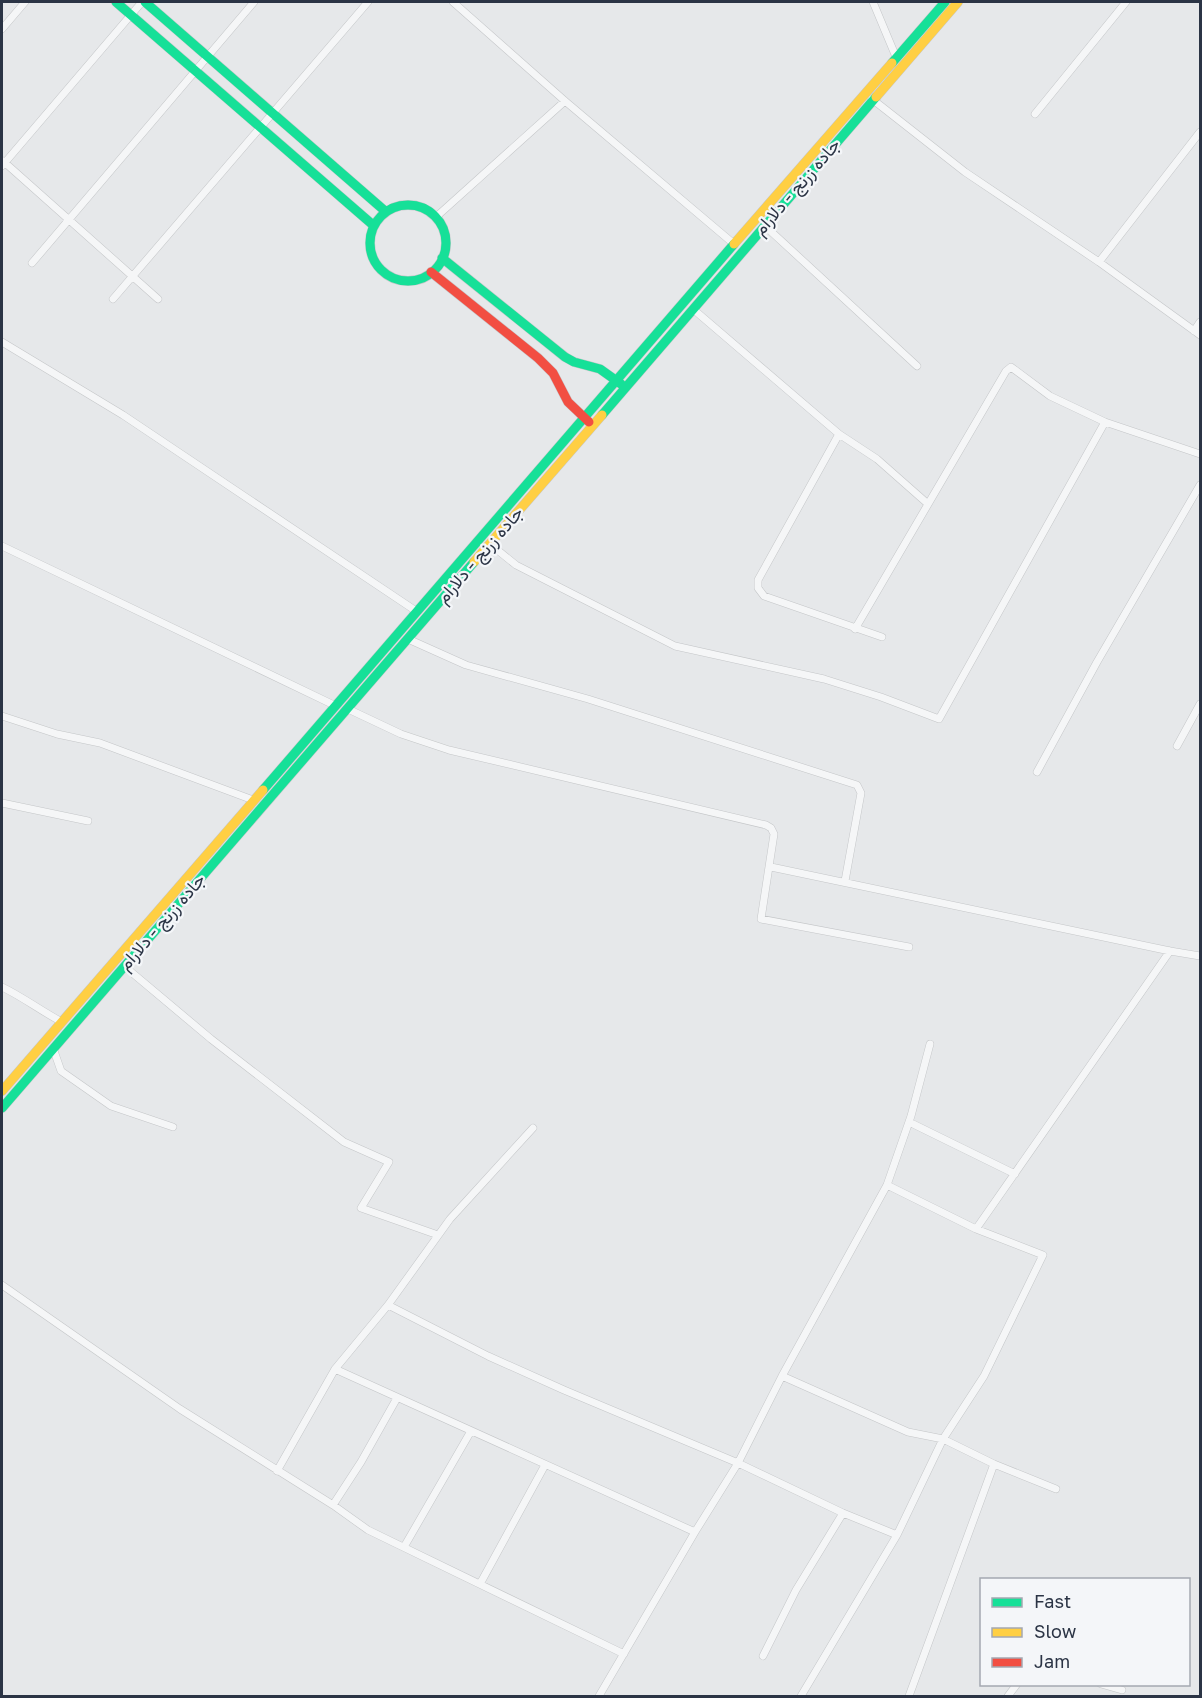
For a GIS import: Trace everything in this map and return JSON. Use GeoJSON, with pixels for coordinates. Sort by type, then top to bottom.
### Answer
{"type":"FeatureCollection","features":[{"type":"Feature","properties":{"kind":"main road"},"geometry":{"type":"LineString","coordinates":[[116,2],[373,225]]}},
{"type":"Feature","properties":{"kind":"main road"},"geometry":{"type":"LineString","coordinates":[[144,2],[385,211]]}},
{"type":"Feature","properties":{"kind":"main road","name":"جاده زرنج - دلارام"},"geometry":{"type":"LineString","coordinates":[[2,1108],[764,225],[869,96],[896,57],[945,2]]}},
{"type":"Feature","properties":{"kind":"main road","name":"جاده زرنج - دلارام"},"geometry":{"type":"LineString","coordinates":[[2,1091],[734,244],[958,2]]}},
{"type":"Feature","properties":{"kind":"main road"},"geometry":{"type":"LineString","coordinates":[[403,204],[421,206],[436,217],[445,233],[445,252],[437,268],[422,279],[403,281],[386,275],[373,261],[369,243],[373,225],[385,211],[403,204]]}},
{"type":"Feature","properties":{"kind":"main road"},"geometry":{"type":"LineString","coordinates":[[442,258],[565,357],[574,362],[600,369],[625,388]]}},
{"type":"Feature","properties":{"kind":"main road"},"geometry":{"type":"LineString","coordinates":[[431,272],[538,358],[553,373],[568,402],[592,424]]}},
{"type":"Feature","properties":{"kind":"street"},"geometry":{"type":"LineString","coordinates":[[2,29],[25,2]]}},
{"type":"Feature","properties":{"kind":"street"},"geometry":{"type":"LineString","coordinates":[[144,2],[3,163],[158,299]]}},
{"type":"Feature","properties":{"kind":"street"},"geometry":{"type":"LineString","coordinates":[[32,263],[254,2]]}},
{"type":"Feature","properties":{"kind":"street"},"geometry":{"type":"LineString","coordinates":[[113,299],[368,2]]}},
{"type":"Feature","properties":{"kind":"street"},"geometry":{"type":"LineString","coordinates":[[453,2],[565,101],[734,244]]}},
{"type":"Feature","properties":{"kind":"street"},"geometry":{"type":"LineString","coordinates":[[873,2],[896,57]]}},
{"type":"Feature","properties":{"kind":"street"},"geometry":{"type":"LineString","coordinates":[[1035,114],[1126,2]]}},
{"type":"Feature","properties":{"kind":"street"},"geometry":{"type":"LineString","coordinates":[[869,96],[964,172],[1099,262],[1197,333],[1200,322]]}},
{"type":"Feature","properties":{"kind":"street"},"geometry":{"type":"LineString","coordinates":[[436,217],[565,101]]}},
{"type":"Feature","properties":{"kind":"street"},"geometry":{"type":"LineString","coordinates":[[1099,262],[1200,132]]}},
{"type":"Feature","properties":{"kind":"street"},"geometry":{"type":"LineString","coordinates":[[764,225],[918,366]]}},
{"type":"Feature","properties":{"kind":"street"},"geometry":{"type":"LineString","coordinates":[[692,309],[839,434],[877,459],[928,504]]}},
{"type":"Feature","properties":{"kind":"street"},"geometry":{"type":"LineString","coordinates":[[2,342],[123,415],[416,611]]}},
{"type":"Feature","properties":{"kind":"street"},"geometry":{"type":"LineString","coordinates":[[855,629],[1006,372],[1011,368],[1050,396],[1105,422],[1200,454]]}},
{"type":"Feature","properties":{"kind":"street"},"geometry":{"type":"LineString","coordinates":[[490,544],[516,565],[675,646],[824,679],[939,718],[1105,422]]}},
{"type":"Feature","properties":{"kind":"street"},"geometry":{"type":"LineString","coordinates":[[839,434],[758,580],[758,588],[764,596],[882,638]]}},
{"type":"Feature","properties":{"kind":"street"},"geometry":{"type":"LineString","coordinates":[[1037,772],[1097,662],[1200,485]]}},
{"type":"Feature","properties":{"kind":"street"},"geometry":{"type":"LineString","coordinates":[[2,546],[336,706]]}},
{"type":"Feature","properties":{"kind":"street"},"geometry":{"type":"LineString","coordinates":[[399,632],[466,665],[588,699],[857,785],[861,793],[844,881]]}},
{"type":"Feature","properties":{"kind":"street"},"geometry":{"type":"LineString","coordinates":[[1177,746],[1200,704]]}},
{"type":"Feature","properties":{"kind":"street"},"geometry":{"type":"LineString","coordinates":[[348,709],[401,734],[448,750],[766,825],[774,834],[771,867],[761,919],[909,947]]}},
{"type":"Feature","properties":{"kind":"street"},"geometry":{"type":"LineString","coordinates":[[2,716],[57,734],[100,743],[253,800]]}},
{"type":"Feature","properties":{"kind":"street"},"geometry":{"type":"LineString","coordinates":[[2,803],[88,821]]}},
{"type":"Feature","properties":{"kind":"street"},"geometry":{"type":"LineString","coordinates":[[771,867],[1200,956]]}},
{"type":"Feature","properties":{"kind":"street"},"geometry":{"type":"LineString","coordinates":[[976,1229],[1170,951]]}},
{"type":"Feature","properties":{"kind":"street"},"geometry":{"type":"LineString","coordinates":[[124,966],[211,1039],[344,1142],[389,1162],[361,1208],[438,1235]]}},
{"type":"Feature","properties":{"kind":"street"},"geometry":{"type":"LineString","coordinates":[[2,987],[62,1022]]}},
{"type":"Feature","properties":{"kind":"street"},"geometry":{"type":"LineString","coordinates":[[44,1042],[53,1048],[62,1071],[111,1106],[173,1127]]}},
{"type":"Feature","properties":{"kind":"street"},"geometry":{"type":"LineString","coordinates":[[599,1696],[738,1463],[782,1376],[887,1185],[909,1122],[930,1044]]}},
{"type":"Feature","properties":{"kind":"street"},"geometry":{"type":"LineString","coordinates":[[909,1122],[1014,1174]]}},
{"type":"Feature","properties":{"kind":"street"},"geometry":{"type":"LineString","coordinates":[[277,1471],[335,1369],[388,1305],[438,1235],[533,1128]]}},
{"type":"Feature","properties":{"kind":"street"},"geometry":{"type":"LineString","coordinates":[[801,1696],[897,1535],[943,1439],[984,1376],[1043,1255],[976,1229],[887,1185]]}},
{"type":"Feature","properties":{"kind":"street"},"geometry":{"type":"LineString","coordinates":[[2,1285],[180,1409],[333,1505],[368,1530],[624,1654]]}},
{"type":"Feature","properties":{"kind":"street"},"geometry":{"type":"LineString","coordinates":[[388,1305],[488,1356],[738,1463],[843,1513],[897,1535]]}},
{"type":"Feature","properties":{"kind":"street"},"geometry":{"type":"LineString","coordinates":[[335,1369],[695,1532]]}},
{"type":"Feature","properties":{"kind":"street"},"geometry":{"type":"LineString","coordinates":[[782,1376],[908,1432],[943,1439],[994,1464],[1056,1489]]}},
{"type":"Feature","properties":{"kind":"street"},"geometry":{"type":"LineString","coordinates":[[333,1505],[361,1462],[397,1398]]}},
{"type":"Feature","properties":{"kind":"street"},"geometry":{"type":"LineString","coordinates":[[404,1547],[471,1431]]}},
{"type":"Feature","properties":{"kind":"street"},"geometry":{"type":"LineString","coordinates":[[909,1696],[994,1464]]}},
{"type":"Feature","properties":{"kind":"street"},"geometry":{"type":"LineString","coordinates":[[480,1584],[545,1466]]}},
{"type":"Feature","properties":{"kind":"street"},"geometry":{"type":"LineString","coordinates":[[763,1656],[796,1590],[843,1513]]}},
{"type":"Feature","properties":{"kind":"street"},"geometry":{"type":"LineString","coordinates":[[1108,1686],[1122,1690]]}},
{"type":"Feature","properties":{"kind":"traffic: fast"},"geometry":{"type":"LineString","coordinates":[[116,2],[373,225]]}},
{"type":"Feature","properties":{"kind":"traffic: fast"},"geometry":{"type":"LineString","coordinates":[[145,2],[385,211]]}},
{"type":"Feature","properties":{"kind":"traffic: fast"},"geometry":{"type":"LineString","coordinates":[[892,63],[945,2]]}},
{"type":"Feature","properties":{"kind":"traffic: fast"},"geometry":{"type":"LineString","coordinates":[[602,415],[876,97]]}},
{"type":"Feature","properties":{"kind":"traffic: fast"},"geometry":{"type":"LineString","coordinates":[[408,205],[423,208],[435,216],[443,228],[446,243],[443,258],[435,270],[423,278],[408,281],[393,278],[381,270],[373,258],[370,243],[373,228],[381,216],[393,208],[408,205]]}},
{"type":"Feature","properties":{"kind":"traffic: fast"},"geometry":{"type":"LineString","coordinates":[[263,790],[734,244]]}},
{"type":"Feature","properties":{"kind":"traffic: fast"},"geometry":{"type":"LineString","coordinates":[[442,258],[565,357],[574,362],[600,369],[621,384]]}},
{"type":"Feature","properties":{"kind":"traffic: fast"},"geometry":{"type":"LineString","coordinates":[[2,1108],[474,562]]}},
{"type":"Feature","properties":{"kind":"traffic: slow"},"geometry":{"type":"LineString","coordinates":[[876,97],[958,2]]}},
{"type":"Feature","properties":{"kind":"traffic: slow"},"geometry":{"type":"LineString","coordinates":[[734,244],[892,63]]}},
{"type":"Feature","properties":{"kind":"traffic: slow"},"geometry":{"type":"LineString","coordinates":[[474,562],[602,415]]}},
{"type":"Feature","properties":{"kind":"traffic: slow"},"geometry":{"type":"LineString","coordinates":[[2,1091],[263,790]]}},
{"type":"Feature","properties":{"kind":"traffic: jam"},"geometry":{"type":"LineString","coordinates":[[431,272],[538,358],[553,373],[568,402],[589,422]]}}]}
